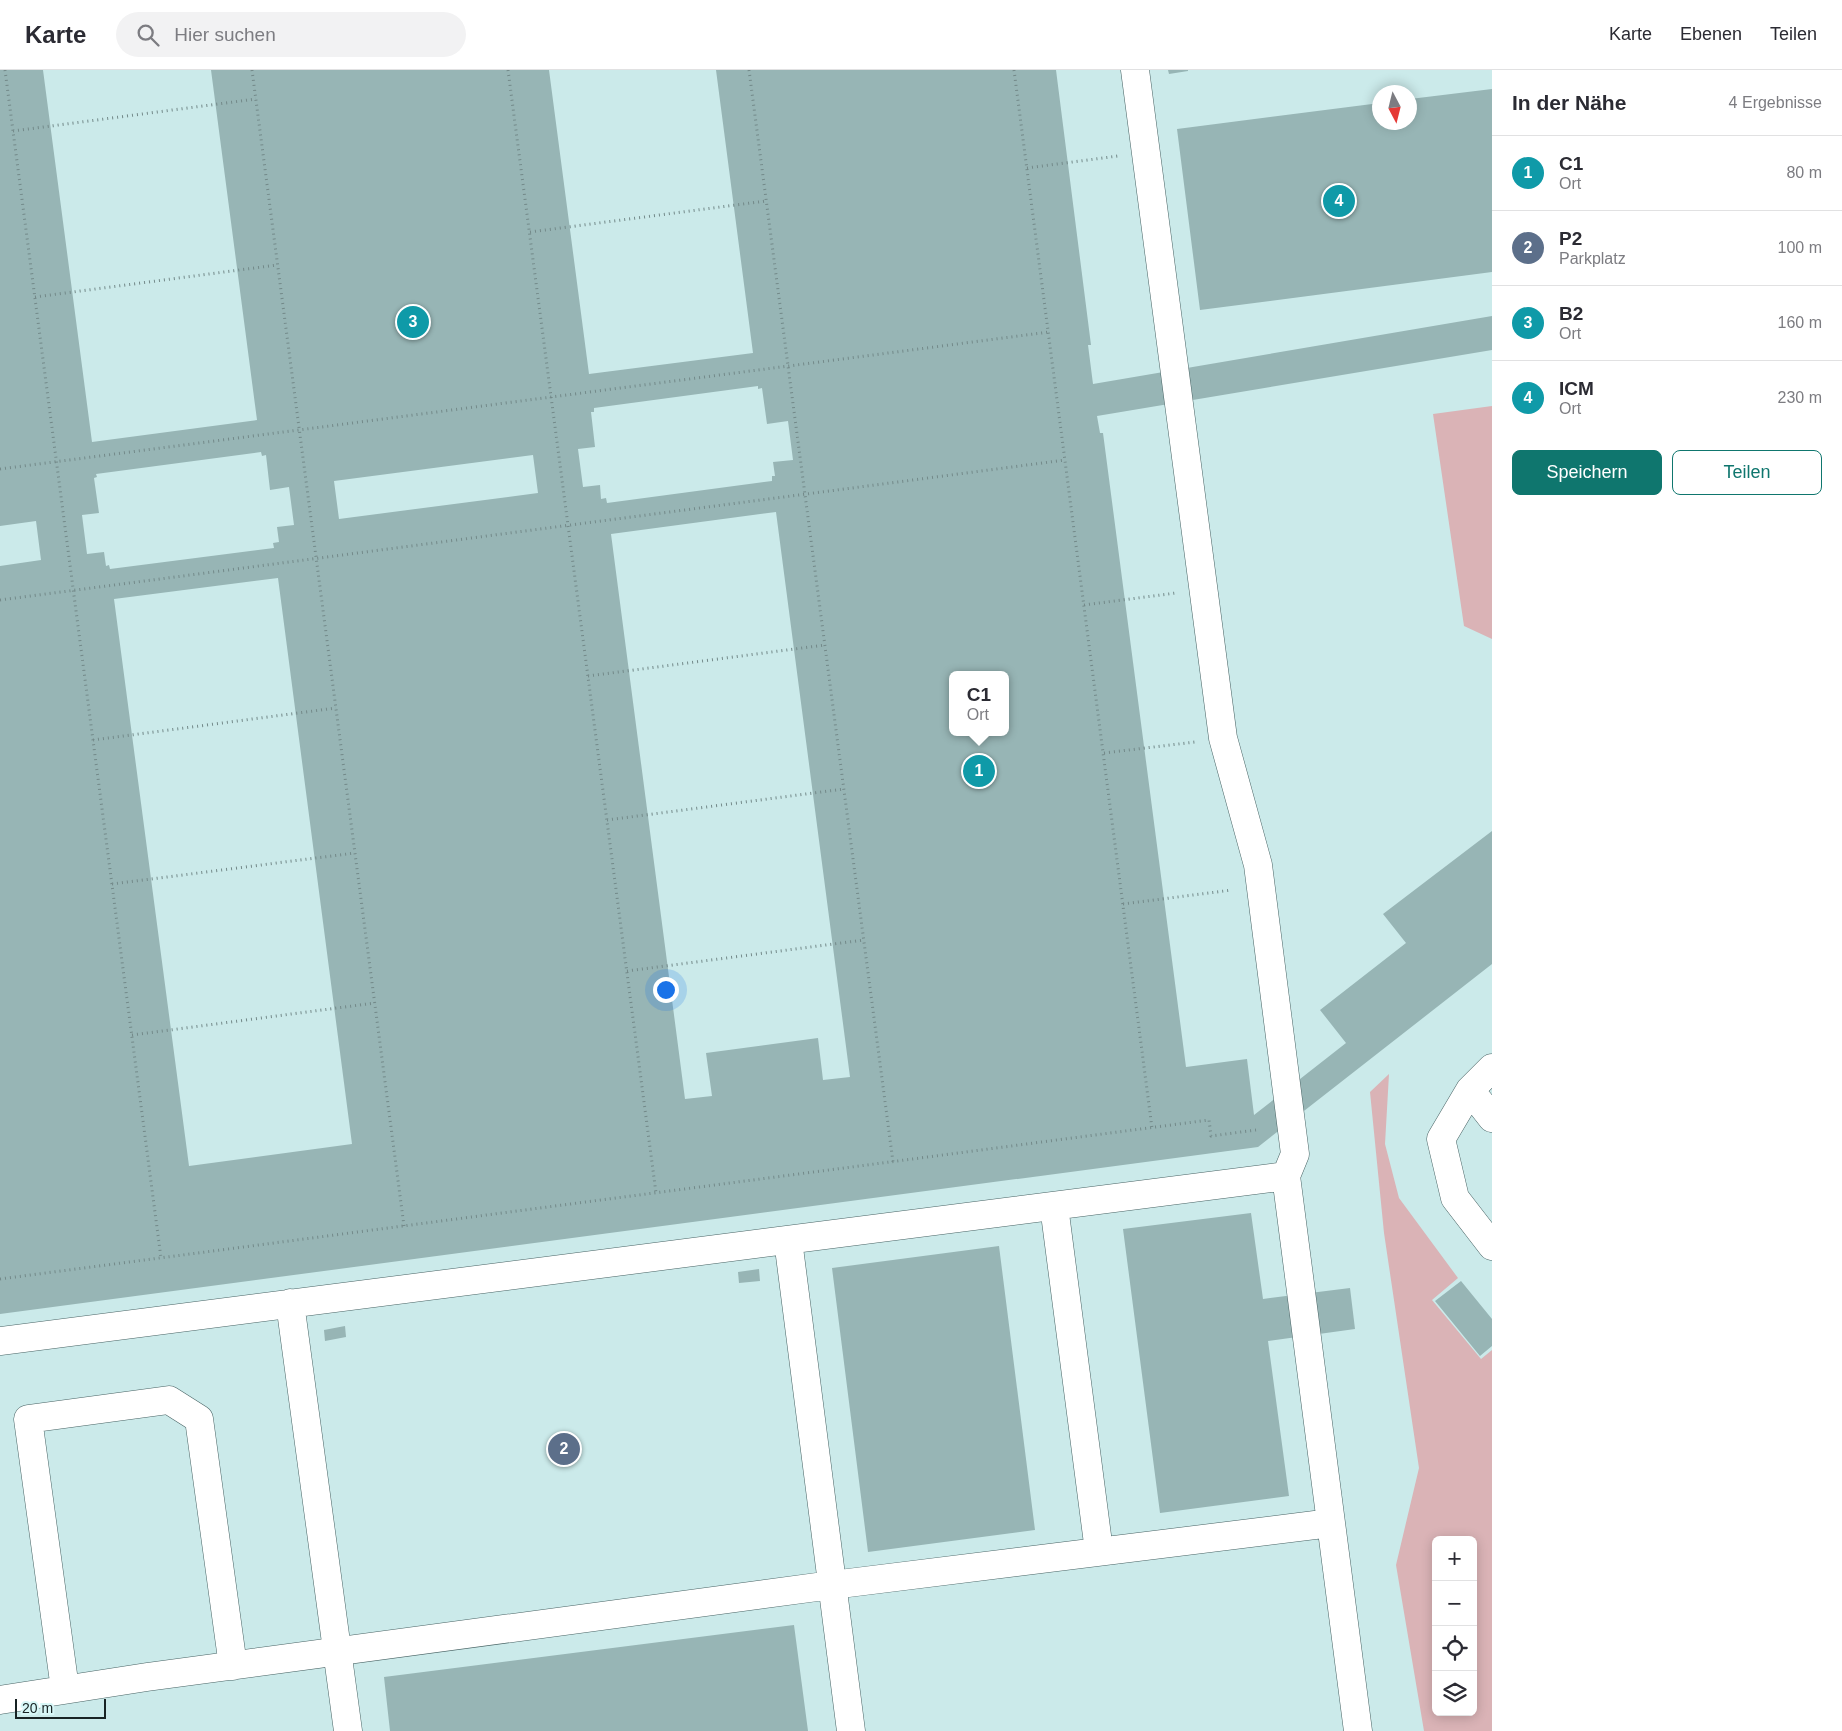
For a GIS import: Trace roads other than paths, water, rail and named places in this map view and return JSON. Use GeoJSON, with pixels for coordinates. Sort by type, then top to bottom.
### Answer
{"type":"FeatureCollection","features":[{"type":"Feature","properties":{"kind":"lane"},"geometry":{"type":"LineString","coordinates":[[1134,70],[1223,738],[1258,865],[1295,1154],[1286,1176],[1358,1731]]}},
{"type":"Feature","properties":{"kind":"lane"},"geometry":{"type":"LineString","coordinates":[[1492,1068],[1470,1090],[1441,1139],[1454,1198],[1492,1246]]}},
{"type":"Feature","properties":{"kind":"lane"},"geometry":{"type":"LineString","coordinates":[[1470,1090],[1492,1118]]}},
{"type":"Feature","properties":{"kind":"lane"},"geometry":{"type":"LineString","coordinates":[[0,1341],[1286,1176]]}},
{"type":"Feature","properties":{"kind":"lane"},"geometry":{"type":"LineString","coordinates":[[1054,1206],[1099,1551]]}},
{"type":"Feature","properties":{"kind":"lane"},"geometry":{"type":"LineString","coordinates":[[788,1240],[851,1731]]}},
{"type":"Feature","properties":{"kind":"lane"},"geometry":{"type":"LineString","coordinates":[[290,1304],[348,1731]]}},
{"type":"Feature","properties":{"kind":"lane"},"geometry":{"type":"LineString","coordinates":[[65,1689],[28,1419],[169,1400],[199,1419],[233,1666]]}},
{"type":"Feature","properties":{"kind":"lane"},"geometry":{"type":"LineString","coordinates":[[0,1700],[65,1689],[832,1585],[1331,1523]]}},
{"type":"Feature","properties":{"kind":"place","name":"ICM"},"geometry":{"type":"Point","coordinates":[1339,201]}},
{"type":"Feature","properties":{"kind":"place","name":"B2"},"geometry":{"type":"Point","coordinates":[413,322]}},
{"type":"Feature","properties":{"kind":"place","name":"C1"},"geometry":{"type":"Point","coordinates":[979,771]}},
{"type":"Feature","properties":{"kind":"place","name":"P2"},"geometry":{"type":"Point","coordinates":[564,1449]}}]}
